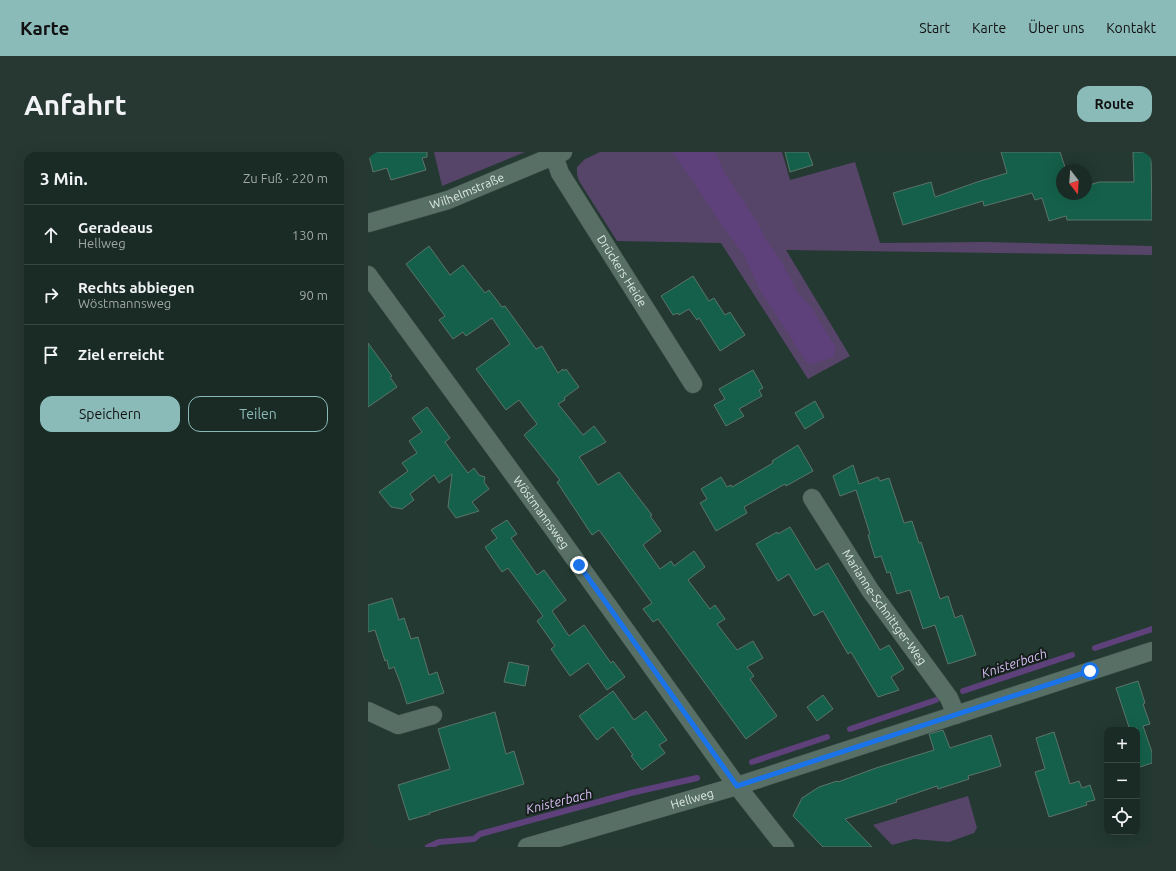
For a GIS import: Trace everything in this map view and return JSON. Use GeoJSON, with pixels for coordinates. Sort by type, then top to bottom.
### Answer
{"type":"FeatureCollection","features":[{"type":"Feature","properties":{"kind":"street","name":"Wilhelmstraße"},"geometry":{"type":"LineString","coordinates":[[368,223],[448,200],[559,154]]}},
{"type":"Feature","properties":{"kind":"street","name":"Drückers Heide"},"geometry":{"type":"LineString","coordinates":[[559,154],[560,173],[693,384]]}},
{"type":"Feature","properties":{"kind":"street","name":"Wöstmannsweg"},"geometry":{"type":"LineString","coordinates":[[368,275],[550,524],[737,786],[785,847]]}},
{"type":"Feature","properties":{"kind":"street","name":"Marianne-Schnittger-Weg"},"geometry":{"type":"LineString","coordinates":[[812,498],[870,590],[949,698],[956,715]]}},
{"type":"Feature","properties":{"kind":"street","name":"Hellweg"},"geometry":{"type":"LineString","coordinates":[[527,847],[737,786],[1152,651]]}},
{"type":"Feature","properties":{"kind":"street"},"geometry":{"type":"LineString","coordinates":[[368,711],[398,725],[433,715]]}},
{"type":"Feature","properties":{"kind":"shaded area"},"geometry":{"type":"Polygon","coordinates":[[[434,152],[525,152],[442,186],[434,152]]]}},
{"type":"Feature","properties":{"kind":"shaded area"},"geometry":{"type":"Polygon","coordinates":[[[600,152],[782,152],[790,180],[855,162],[880,243],[985,242],[1152,246],[1152,255],[786,250],[850,356],[808,379],[721,243],[617,241],[579,181],[577,174],[577,167],[585,159],[600,152]]]}},
{"type":"Feature","properties":{"kind":"shaded area"},"geometry":{"type":"Polygon","coordinates":[[[672,152],[715,152],[726,175],[758,224],[766,240],[780,259],[798,293],[811,307],[836,348],[833,357],[814,364],[807,363],[760,290],[744,255],[725,230],[672,152]]]}},
{"type":"Feature","properties":{"kind":"shaded area"},"geometry":{"type":"Polygon","coordinates":[[[968,796],[977,828],[974,833],[949,842],[914,839],[892,845],[873,825],[968,796]]]}},
{"type":"Feature","properties":{"kind":"building"},"geometry":{"type":"Polygon","coordinates":[[[368,152],[427,152],[427,157],[422,158],[426,170],[391,180],[387,168],[373,172],[368,152]]]}},
{"type":"Feature","properties":{"kind":"building"},"geometry":{"type":"Polygon","coordinates":[[[785,152],[808,152],[813,165],[790,172],[785,152]]]}},
{"type":"Feature","properties":{"kind":"building"},"geometry":{"type":"Polygon","coordinates":[[[1001,152],[1060,152],[1064,164],[1056,164],[1056,200],[1092,200],[1092,184],[1099,182],[1134,182],[1133,152],[1151,152],[1152,220],[1067,220],[1066,216],[1049,221],[1042,198],[1035,200],[1032,193],[984,206],[983,201],[903,225],[893,193],[931,182],[935,197],[1007,173],[1001,152]]]}},
{"type":"Feature","properties":{"kind":"building"},"geometry":{"type":"Polygon","coordinates":[[[429,246],[450,275],[463,265],[485,293],[489,290],[502,307],[505,306],[536,349],[542,346],[558,373],[563,369],[564,371],[566,369],[579,387],[564,398],[565,400],[558,404],[583,435],[594,426],[606,442],[579,457],[598,485],[619,472],[652,515],[650,516],[661,531],[643,545],[660,569],[671,561],[674,566],[694,551],[705,567],[688,580],[710,609],[715,605],[725,619],[717,624],[737,650],[753,641],[763,658],[747,667],[754,676],[750,679],[777,716],[746,739],[658,619],[653,622],[643,609],[652,603],[599,530],[592,535],[557,482],[560,480],[524,435],[537,424],[519,400],[506,410],[476,369],[510,344],[492,318],[466,336],[463,332],[453,339],[439,320],[445,316],[406,264],[429,246]]]}},
{"type":"Feature","properties":{"kind":"building"},"geometry":{"type":"Polygon","coordinates":[[[693,276],[709,301],[714,298],[725,315],[730,312],[745,335],[720,351],[699,318],[697,320],[689,309],[679,315],[678,313],[673,315],[661,296],[693,276]]]}},
{"type":"Feature","properties":{"kind":"building"},"geometry":{"type":"Polygon","coordinates":[[[368,343],[392,376],[390,377],[397,387],[368,407],[368,343]]]}},
{"type":"Feature","properties":{"kind":"building"},"geometry":{"type":"Polygon","coordinates":[[[753,370],[763,388],[759,390],[762,396],[739,409],[744,416],[726,426],[714,405],[725,399],[719,389],[753,370]]]}},
{"type":"Feature","properties":{"kind":"building"},"geometry":{"type":"Polygon","coordinates":[[[815,401],[824,417],[805,429],[795,413],[815,401]]]}},
{"type":"Feature","properties":{"kind":"building"},"geometry":{"type":"Polygon","coordinates":[[[427,407],[450,438],[445,442],[468,473],[474,468],[479,475],[485,477],[484,482],[489,489],[472,502],[479,511],[456,518],[448,507],[452,474],[439,483],[434,475],[410,494],[414,500],[402,509],[391,507],[379,492],[408,471],[402,463],[417,453],[409,441],[422,432],[412,418],[427,407]]]}},
{"type":"Feature","properties":{"kind":"building"},"geometry":{"type":"Polygon","coordinates":[[[798,445],[813,471],[786,486],[785,484],[744,507],[747,513],[716,531],[700,503],[707,499],[701,489],[721,477],[727,487],[731,485],[732,487],[773,463],[772,461],[798,445]]]}},
{"type":"Feature","properties":{"kind":"building"},"geometry":{"type":"Polygon","coordinates":[[[853,465],[859,484],[878,477],[880,481],[889,478],[904,523],[912,521],[919,543],[921,542],[940,599],[948,596],[955,618],[962,615],[976,655],[948,664],[935,625],[923,629],[910,590],[897,594],[890,572],[887,573],[881,556],[875,558],[868,535],[870,534],[856,490],[840,496],[833,476],[853,465]]]}},
{"type":"Feature","properties":{"kind":"building"},"geometry":{"type":"Polygon","coordinates":[[[507,520],[517,534],[511,538],[537,575],[544,570],[566,600],[552,611],[569,636],[584,625],[611,663],[613,661],[625,677],[607,690],[588,663],[570,676],[551,649],[555,646],[537,621],[543,616],[508,568],[502,572],[485,547],[497,538],[491,530],[507,520]]]}},
{"type":"Feature","properties":{"kind":"building"},"geometry":{"type":"Polygon","coordinates":[[[790,527],[816,570],[828,563],[880,650],[889,645],[904,669],[891,677],[899,690],[878,697],[851,652],[848,654],[823,611],[814,616],[789,574],[778,581],[756,544],[777,532],[778,534],[790,527]]]}},
{"type":"Feature","properties":{"kind":"building"},"geometry":{"type":"Polygon","coordinates":[[[392,598],[399,620],[404,618],[411,639],[418,637],[429,675],[437,672],[444,693],[407,704],[394,667],[389,669],[387,660],[385,661],[375,630],[368,632],[368,605],[392,598]]]}},
{"type":"Feature","properties":{"kind":"building"},"geometry":{"type":"Polygon","coordinates":[[[509,662],[529,666],[525,686],[504,682],[509,662]]]}},
{"type":"Feature","properties":{"kind":"building"},"geometry":{"type":"Polygon","coordinates":[[[1138,681],[1145,703],[1143,704],[1150,724],[1143,726],[1152,752],[1152,763],[1140,767],[1140,727],[1129,727],[1116,688],[1138,681]]]}},
{"type":"Feature","properties":{"kind":"building"},"geometry":{"type":"Polygon","coordinates":[[[613,691],[634,720],[646,711],[667,740],[659,745],[665,753],[642,770],[631,756],[633,755],[613,727],[597,740],[579,716],[613,691]]]}},
{"type":"Feature","properties":{"kind":"building"},"geometry":{"type":"Polygon","coordinates":[[[823,695],[833,709],[817,721],[807,707],[823,695]]]}},
{"type":"Feature","properties":{"kind":"building"},"geometry":{"type":"Polygon","coordinates":[[[495,712],[506,754],[514,751],[524,784],[409,820],[398,785],[450,769],[438,729],[495,712]]]}},
{"type":"Feature","properties":{"kind":"building"},"geometry":{"type":"Polygon","coordinates":[[[943,730],[950,748],[991,735],[1001,766],[968,776],[969,779],[938,789],[937,786],[896,800],[897,802],[845,819],[872,847],[823,847],[793,816],[802,798],[819,787],[934,750],[929,734],[943,730]]]}},
{"type":"Feature","properties":{"kind":"building"},"geometry":{"type":"Polygon","coordinates":[[[1054,732],[1070,784],[1079,781],[1082,788],[1090,785],[1095,800],[1086,802],[1087,805],[1049,817],[1035,772],[1045,769],[1036,738],[1054,732]]]}},
{"type":"Feature","properties":{"kind":"waterway","name":"Knisterbach"},"geometry":{"type":"LineString","coordinates":[[1095,648],[1152,629]]}},
{"type":"Feature","properties":{"kind":"waterway","name":"Knisterbach"},"geometry":{"type":"LineString","coordinates":[[963,691],[1072,655]]}},
{"type":"Feature","properties":{"kind":"waterway","name":"Knisterbach"},"geometry":{"type":"LineString","coordinates":[[850,729],[936,700]]}},
{"type":"Feature","properties":{"kind":"waterway","name":"Knisterbach"},"geometry":{"type":"LineString","coordinates":[[752,762],[827,737]]}},
{"type":"Feature","properties":{"kind":"waterway","name":"Knisterbach"},"geometry":{"type":"LineString","coordinates":[[428,847],[439,842],[474,839],[480,834],[631,793],[697,778]]}},
{"type":"Feature","properties":{"kind":"route"},"geometry":{"type":"LineString","coordinates":[[579,565],[737,786],[1090,671]]}}]}
